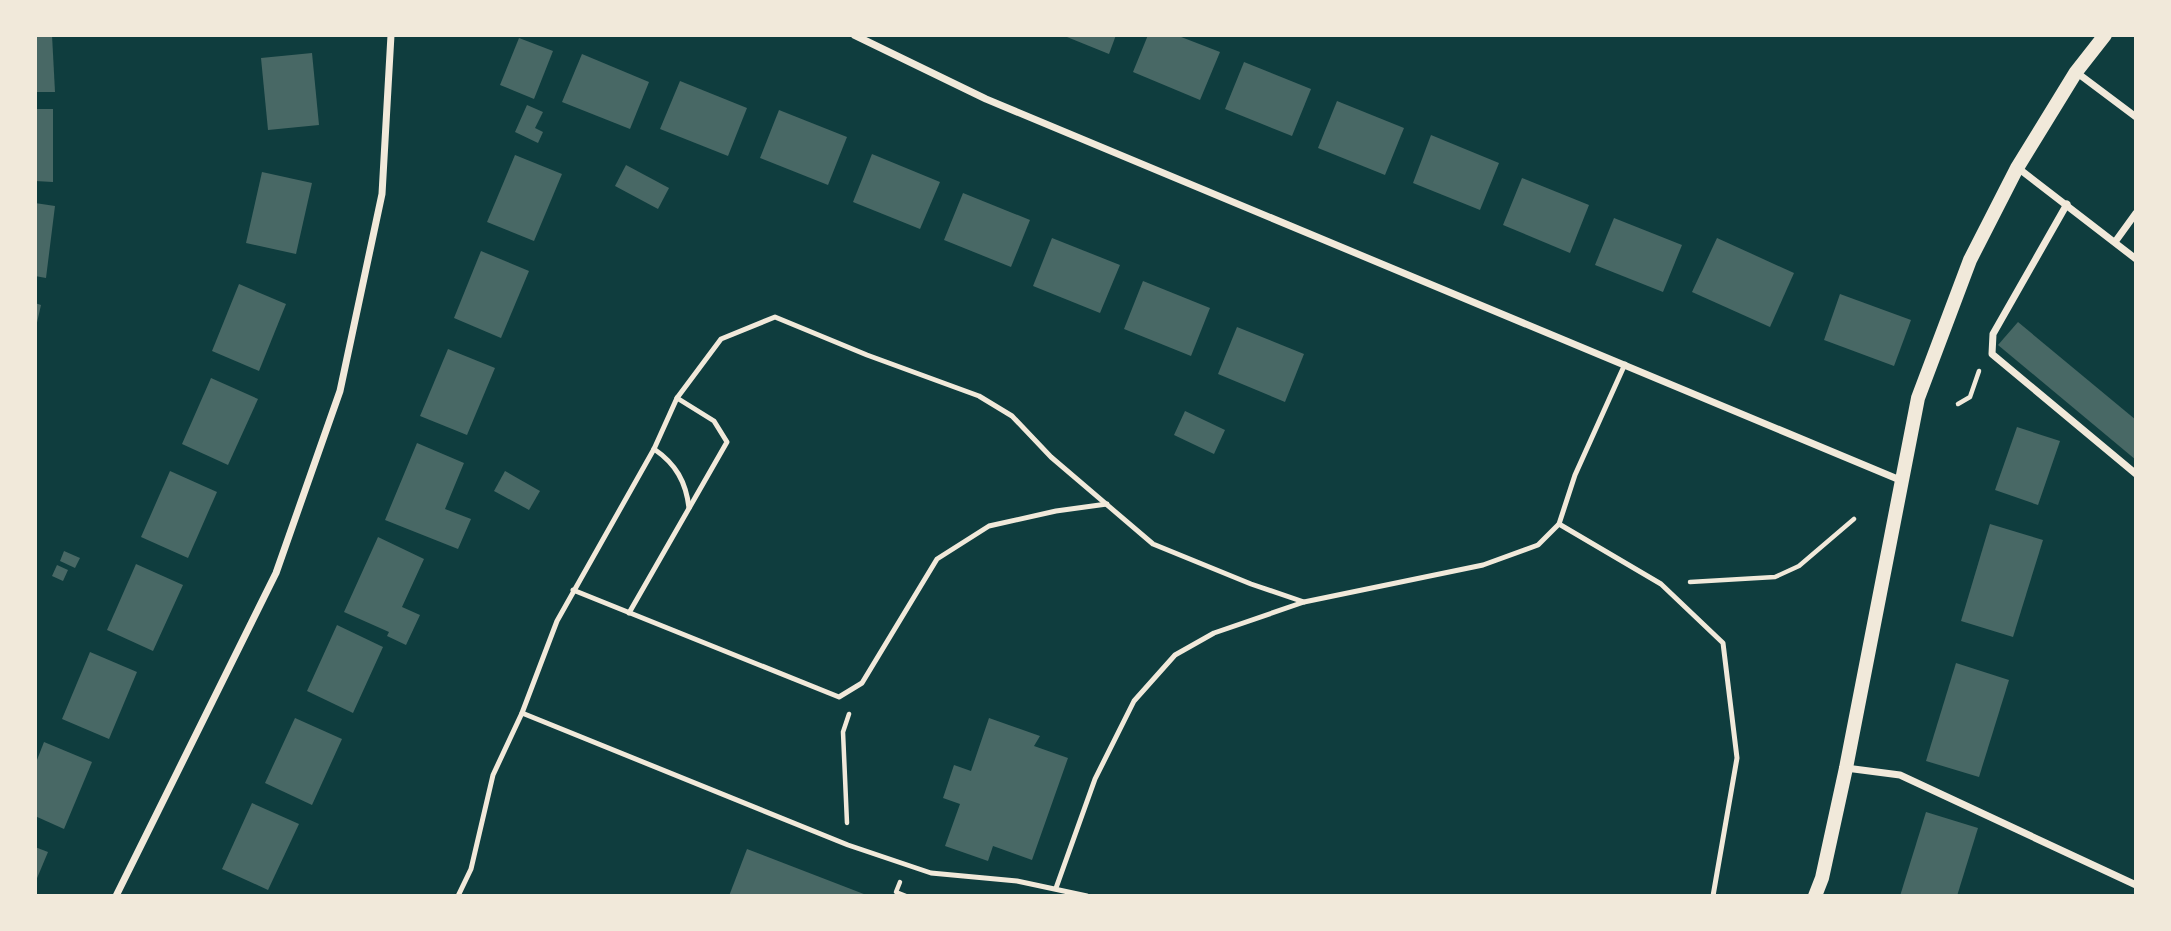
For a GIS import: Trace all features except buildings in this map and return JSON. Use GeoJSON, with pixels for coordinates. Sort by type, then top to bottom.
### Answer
{"type":"FeatureCollection","features":[{"type":"Feature","properties":{"kind":"main road"},"geometry":{"type":"LineString","coordinates":[[1815,896],[1822,878],[1846,768],[1918,398],[1970,260],[2017,167],[2076,72],[2105,35]]}},
{"type":"Feature","properties":{"kind":"street"},"geometry":{"type":"LineString","coordinates":[[117,896],[276,573],[340,391],[382,194],[391,35]]}},
{"type":"Feature","properties":{"kind":"street"},"geometry":{"type":"LineString","coordinates":[[854,35],[986,99],[1900,480]]}},
{"type":"Feature","properties":{"kind":"street"},"geometry":{"type":"LineString","coordinates":[[2076,72],[2136,117]]}},
{"type":"Feature","properties":{"kind":"street"},"geometry":{"type":"LineString","coordinates":[[2017,167],[2136,259]]}},
{"type":"Feature","properties":{"kind":"street"},"geometry":{"type":"LineString","coordinates":[[2067,204],[1993,334],[1992,354],[2136,474]]}},
{"type":"Feature","properties":{"kind":"street"},"geometry":{"type":"LineString","coordinates":[[2115,242],[2136,213]]}},
{"type":"Feature","properties":{"kind":"street"},"geometry":{"type":"LineString","coordinates":[[1846,768],[1900,775],[2136,885]]}},
{"type":"Feature","properties":{"kind":"lane"},"geometry":{"type":"LineString","coordinates":[[458,896],[471,869],[493,775],[522,713],[557,621],[654,449],[677,398],[721,339],[775,317],[867,355],[979,396],[1012,416],[1051,457],[1153,544],[1251,584],[1304,602]]}},
{"type":"Feature","properties":{"kind":"lane"},"geometry":{"type":"LineString","coordinates":[[1056,888],[1095,779],[1135,701],[1175,655],[1214,633],[1304,602],[1482,565],[1538,545],[1559,524],[1575,475],[1625,364]]}},
{"type":"Feature","properties":{"kind":"lane"},"geometry":{"type":"LineString","coordinates":[[629,613],[727,442],[713,421],[677,398]]}},
{"type":"Feature","properties":{"kind":"lane"},"geometry":{"type":"LineString","coordinates":[[654,449],[665,456],[678,471],[687,487],[689,508]]}},
{"type":"Feature","properties":{"kind":"lane"},"geometry":{"type":"LineString","coordinates":[[573,590],[839,697],[862,683],[937,559],[989,526],[1056,511],[1107,504]]}},
{"type":"Feature","properties":{"kind":"lane"},"geometry":{"type":"LineString","coordinates":[[1559,524],[1661,584],[1723,643],[1737,758],[1713,896]]}},
{"type":"Feature","properties":{"kind":"lane"},"geometry":{"type":"LineString","coordinates":[[522,713],[848,845],[930,873],[1017,881],[1087,896]]}},
{"type":"Feature","properties":{"kind":"path"},"geometry":{"type":"LineString","coordinates":[[1958,404],[1969,397],[1980,367],[1992,354]]}},
{"type":"Feature","properties":{"kind":"path"},"geometry":{"type":"LineString","coordinates":[[1661,584],[1775,577],[1799,566],[1854,519]]}},
{"type":"Feature","properties":{"kind":"path"},"geometry":{"type":"LineString","coordinates":[[848,845],[843,732],[862,683]]}},
{"type":"Feature","properties":{"kind":"path"},"geometry":{"type":"LineString","coordinates":[[896,892],[905,896]]}}]}
